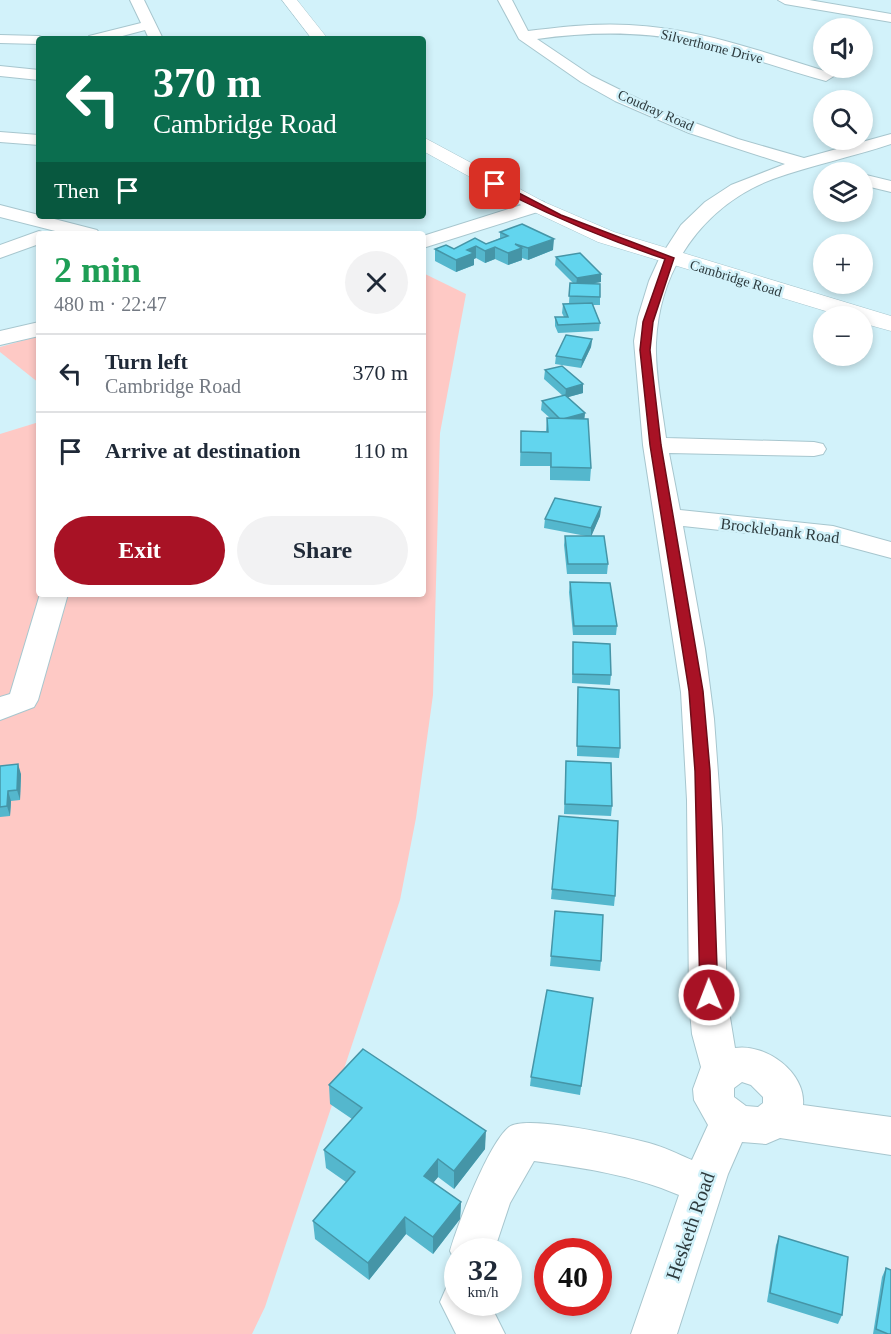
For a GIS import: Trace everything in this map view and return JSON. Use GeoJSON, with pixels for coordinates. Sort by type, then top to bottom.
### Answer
{"type":"FeatureCollection","features":[{"type":"Feature","properties":{"kind":"highway"},"geometry":{"type":"LineString","coordinates":[[289,0],[318,36]]}},
{"type":"Feature","properties":{"kind":"highway","name":"Cambridge Road"},"geometry":{"type":"LineString","coordinates":[[426,145],[537,206],[606,237],[891,324]]}},
{"type":"Feature","properties":{"kind":"street"},"geometry":{"type":"LineString","coordinates":[[137,0],[154,36]]}},
{"type":"Feature","properties":{"kind":"street","name":"Coudray Road"},"geometry":{"type":"LineString","coordinates":[[500,0],[509,4],[516,28],[524,36],[591,80],[671,119],[813,166]]}},
{"type":"Feature","properties":{"kind":"street"},"geometry":{"type":"LineString","coordinates":[[785,0],[891,18]]}},
{"type":"Feature","properties":{"kind":"street"},"geometry":{"type":"LineString","coordinates":[[105,36],[149,25]]}},
{"type":"Feature","properties":{"kind":"street","name":"Silverthorne Drive"},"geometry":{"type":"LineString","coordinates":[[524,36],[580,29],[643,29],[688,37],[813,72]]}},
{"type":"Feature","properties":{"kind":"street"},"geometry":{"type":"LineString","coordinates":[[0,39],[36,40]]}},
{"type":"Feature","properties":{"kind":"street"},"geometry":{"type":"LineString","coordinates":[[0,71],[36,75]]}},
{"type":"Feature","properties":{"kind":"street"},"geometry":{"type":"LineString","coordinates":[[873,137],[891,126]]}},
{"type":"Feature","properties":{"kind":"street"},"geometry":{"type":"LineString","coordinates":[[0,137],[36,140]]}},
{"type":"Feature","properties":{"kind":"street"},"geometry":{"type":"LineString","coordinates":[[873,145],[891,139]]}},
{"type":"Feature","properties":{"kind":"street"},"geometry":{"type":"LineString","coordinates":[[873,150],[891,149]]}},
{"type":"Feature","properties":{"kind":"street"},"geometry":{"type":"LineString","coordinates":[[722,1071],[711,1029],[703,771],[696,691],[656,445],[645,350],[648,322],[670,258],[683,237],[721,199],[760,176],[802,163],[859,150]]}},
{"type":"Feature","properties":{"kind":"street"},"geometry":{"type":"LineString","coordinates":[[873,182],[891,187]]}},
{"type":"Feature","properties":{"kind":"street"},"geometry":{"type":"LineString","coordinates":[[426,241],[537,206]]}},
{"type":"Feature","properties":{"kind":"street"},"geometry":{"type":"LineString","coordinates":[[0,211],[57,231]]}},
{"type":"Feature","properties":{"kind":"street"},"geometry":{"type":"LineString","coordinates":[[0,252],[36,238]]}},
{"type":"Feature","properties":{"kind":"street"},"geometry":{"type":"LineString","coordinates":[[0,339],[36,330]]}},
{"type":"Feature","properties":{"kind":"street"},"geometry":{"type":"LineString","coordinates":[[656,445],[814,449]]}},
{"type":"Feature","properties":{"kind":"street","name":"Brocklebank Road"},"geometry":{"type":"LineString","coordinates":[[668,517],[833,534],[891,550]]}},
{"type":"Feature","properties":{"kind":"street"},"geometry":{"type":"LineString","coordinates":[[0,724],[12,704],[53,597]]}},
{"type":"Feature","properties":{"kind":"street"},"geometry":{"type":"LineString","coordinates":[[743,1064],[755,1066],[776,1080],[784,1101],[775,1119],[766,1125],[754,1127],[731,1120],[716,1104],[713,1095],[713,1086],[722,1071],[743,1064]]}},
{"type":"Feature","properties":{"kind":"street"},"geometry":{"type":"LineString","coordinates":[[775,1119],[891,1136]]}},
{"type":"Feature","properties":{"kind":"street","name":"Hesketh Road"},"geometry":{"type":"LineString","coordinates":[[654,1334],[704,1185],[731,1120]]}},
{"type":"Feature","properties":{"kind":"street"},"geometry":{"type":"LineString","coordinates":[[475,1238],[482,1213],[507,1163],[524,1141],[588,1149],[650,1163],[704,1185]]}},
{"type":"Feature","properties":{"kind":"street"},"geometry":{"type":"LineString","coordinates":[[472,1316],[482,1334]]}},
{"type":"Feature","properties":{"kind":"shaded area"},"geometry":{"type":"Polygon","coordinates":[[[426,274],[466,294],[440,433],[433,695],[416,818],[400,900],[265,1307],[252,1334],[0,1334],[0,434],[36,423],[36,597],[426,597],[426,274]]]}},
{"type":"Feature","properties":{"kind":"shaded area"},"geometry":{"type":"Polygon","coordinates":[[[36,337],[36,381],[0,352],[0,347],[36,337]]]}},
{"type":"Feature","properties":{"kind":"building"},"geometry":{"type":"Polygon","coordinates":[[[522,224],[554,239],[528,248],[515,244],[522,248],[508,253],[495,247],[485,251],[476,246],[467,250],[474,253],[456,260],[435,249],[446,245],[454,249],[475,238],[486,244],[508,236],[500,232],[522,224]]]}},
{"type":"Feature","properties":{"kind":"building"},"geometry":{"type":"Polygon","coordinates":[[[580,253],[601,274],[577,278],[556,257],[580,253]]]}},
{"type":"Feature","properties":{"kind":"building"},"geometry":{"type":"Polygon","coordinates":[[[570,283],[600,284],[600,297],[569,296],[570,283]]]}},
{"type":"Feature","properties":{"kind":"building"},"geometry":{"type":"Polygon","coordinates":[[[592,303],[600,323],[558,325],[555,317],[568,317],[563,304],[592,303]]]}},
{"type":"Feature","properties":{"kind":"building"},"geometry":{"type":"Polygon","coordinates":[[[566,335],[592,339],[582,360],[556,356],[566,335]]]}},
{"type":"Feature","properties":{"kind":"building"},"geometry":{"type":"Polygon","coordinates":[[[562,366],[583,384],[566,389],[545,370],[562,366]]]}},
{"type":"Feature","properties":{"kind":"building"},"geometry":{"type":"Polygon","coordinates":[[[565,395],[585,413],[560,419],[542,401],[565,395]]]}},
{"type":"Feature","properties":{"kind":"building"},"geometry":{"type":"Polygon","coordinates":[[[547,418],[588,419],[591,468],[551,467],[551,453],[521,452],[521,431],[548,432],[547,418]]]}},
{"type":"Feature","properties":{"kind":"building"},"geometry":{"type":"Polygon","coordinates":[[[555,498],[601,507],[591,528],[545,519],[555,498]]]}},
{"type":"Feature","properties":{"kind":"building"},"geometry":{"type":"Polygon","coordinates":[[[565,536],[604,536],[608,564],[568,564],[565,536]]]}},
{"type":"Feature","properties":{"kind":"building"},"geometry":{"type":"Polygon","coordinates":[[[570,582],[610,583],[617,626],[574,626],[570,582]]]}},
{"type":"Feature","properties":{"kind":"building"},"geometry":{"type":"Polygon","coordinates":[[[573,642],[610,644],[611,675],[573,674],[573,642]]]}},
{"type":"Feature","properties":{"kind":"building"},"geometry":{"type":"Polygon","coordinates":[[[578,687],[619,690],[620,748],[577,746],[578,687]]]}},
{"type":"Feature","properties":{"kind":"building"},"geometry":{"type":"Polygon","coordinates":[[[566,761],[611,763],[612,806],[565,804],[566,761]]]}},
{"type":"Feature","properties":{"kind":"building"},"geometry":{"type":"Polygon","coordinates":[[[18,764],[17,790],[8,791],[7,806],[0,807],[0,766],[18,764]]]}},
{"type":"Feature","properties":{"kind":"building"},"geometry":{"type":"Polygon","coordinates":[[[559,816],[618,821],[615,896],[552,889],[559,816]]]}},
{"type":"Feature","properties":{"kind":"building"},"geometry":{"type":"Polygon","coordinates":[[[555,911],[603,915],[601,961],[551,956],[555,911]]]}},
{"type":"Feature","properties":{"kind":"building"},"geometry":{"type":"Polygon","coordinates":[[[547,990],[593,998],[581,1086],[531,1077],[547,990]]]}},
{"type":"Feature","properties":{"kind":"building"},"geometry":{"type":"Polygon","coordinates":[[[363,1049],[486,1131],[454,1171],[438,1159],[424,1176],[461,1202],[433,1237],[405,1217],[368,1263],[313,1221],[355,1172],[324,1150],[362,1108],[329,1085],[363,1049]]]}},
{"type":"Feature","properties":{"kind":"building"},"geometry":{"type":"Polygon","coordinates":[[[779,1236],[848,1257],[842,1315],[770,1293],[779,1236]]]}},
{"type":"Feature","properties":{"kind":"building"},"geometry":{"type":"Polygon","coordinates":[[[886,1268],[891,1270],[891,1334],[876,1329],[886,1268]]]}},
{"type":"Feature","properties":{"kind":"route"},"geometry":{"type":"LineString","coordinates":[[495,184],[558,217],[606,237],[670,258],[648,322],[645,350],[656,445],[680,579],[696,691],[703,771],[709,995]]}}]}
